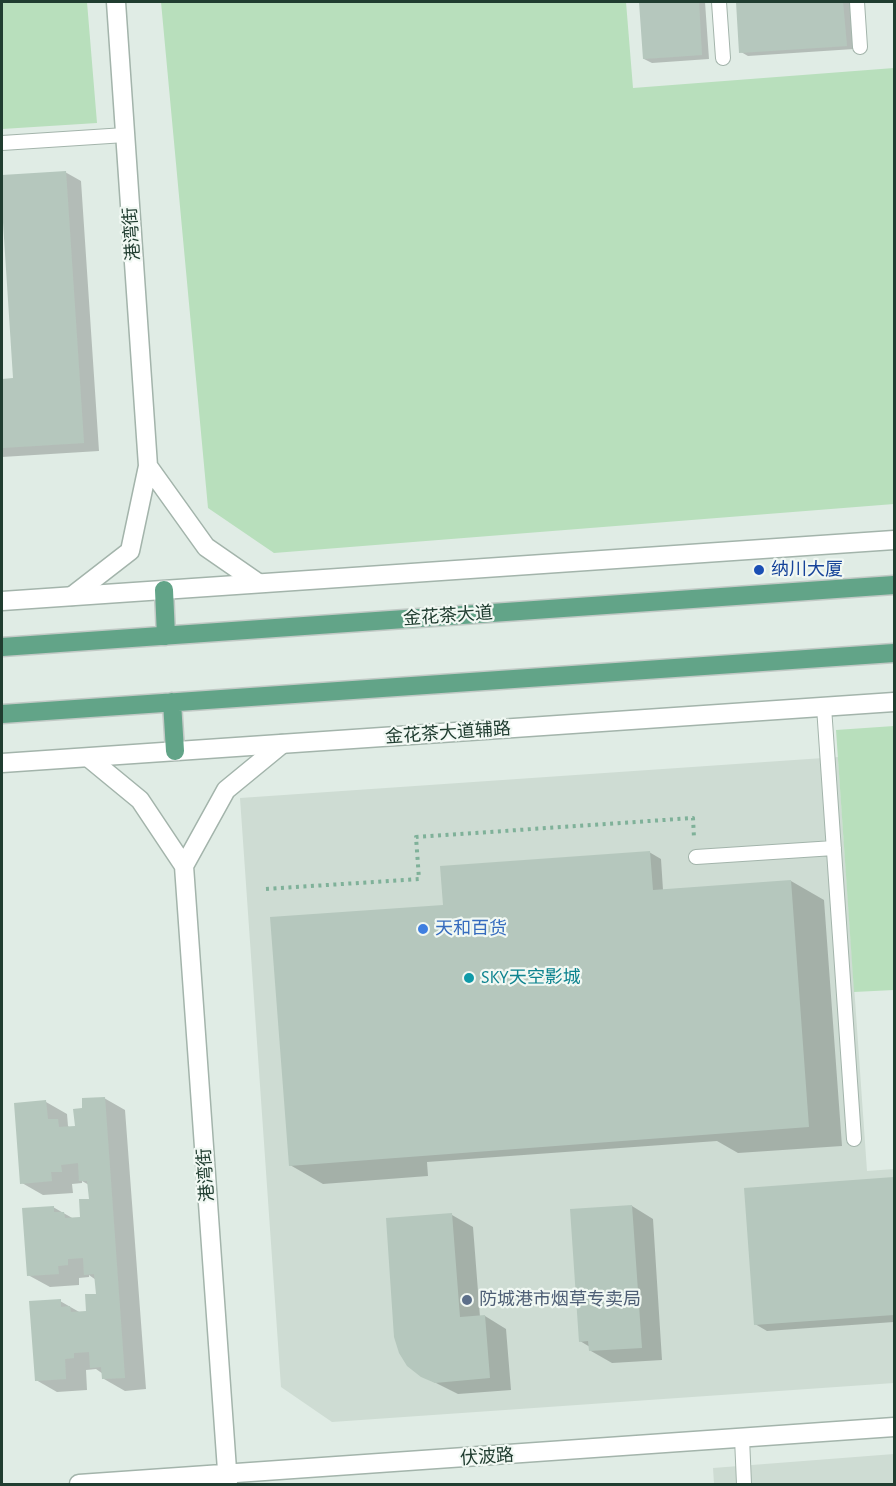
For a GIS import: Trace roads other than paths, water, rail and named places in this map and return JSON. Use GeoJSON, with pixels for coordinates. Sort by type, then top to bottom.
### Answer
{"type":"FeatureCollection","features":[{"type":"Feature","properties":{"kind":"main road","name":"金花茶大道"},"geometry":{"type":"LineString","coordinates":[[2,647],[894,585]]}},
{"type":"Feature","properties":{"kind":"main road"},"geometry":{"type":"LineString","coordinates":[[164,590],[166,636]]}},
{"type":"Feature","properties":{"kind":"main road"},"geometry":{"type":"LineString","coordinates":[[2,714],[894,653]]}},
{"type":"Feature","properties":{"kind":"main road"},"geometry":{"type":"LineString","coordinates":[[172,702],[175,752]]}},
{"type":"Feature","properties":{"kind":"street","name":"港湾街"},"geometry":{"type":"LineString","coordinates":[[72,596],[130,551],[148,466],[116,2]]}},
{"type":"Feature","properties":{"kind":"street"},"geometry":{"type":"LineString","coordinates":[[148,466],[206,547],[258,584]]}},
{"type":"Feature","properties":{"kind":"street"},"geometry":{"type":"LineString","coordinates":[[2,601],[894,540]]}},
{"type":"Feature","properties":{"kind":"street","name":"金花茶大道辅路"},"geometry":{"type":"LineString","coordinates":[[2,764],[894,702]]}},
{"type":"Feature","properties":{"kind":"street"},"geometry":{"type":"LineString","coordinates":[[89,758],[140,800],[183,866],[226,790],[282,744]]}},
{"type":"Feature","properties":{"kind":"street","name":"港湾街"},"geometry":{"type":"LineString","coordinates":[[183,866],[227,1480]]}},
{"type":"Feature","properties":{"kind":"street","name":"伏波路"},"geometry":{"type":"LineString","coordinates":[[79,1485],[227,1480],[894,1427]]}},
{"type":"Feature","properties":{"kind":"lane"},"geometry":{"type":"LineString","coordinates":[[719,2],[723,58]]}},
{"type":"Feature","properties":{"kind":"lane"},"geometry":{"type":"LineString","coordinates":[[857,2],[860,47]]}},
{"type":"Feature","properties":{"kind":"lane"},"geometry":{"type":"LineString","coordinates":[[2,143],[125,135]]}},
{"type":"Feature","properties":{"kind":"lane"},"geometry":{"type":"LineString","coordinates":[[824,707],[854,1139]]}},
{"type":"Feature","properties":{"kind":"lane"},"geometry":{"type":"LineString","coordinates":[[696,857],[834,848]]}},
{"type":"Feature","properties":{"kind":"lane"},"geometry":{"type":"LineString","coordinates":[[742,1438],[744,1485]]}},
{"type":"Feature","properties":{"kind":"place","name":"纳川大厦"},"geometry":{"type":"Point","coordinates":[759,570]}},
{"type":"Feature","properties":{"kind":"place","name":"天和百货"},"geometry":{"type":"Point","coordinates":[423,929]}},
{"type":"Feature","properties":{"kind":"place","name":"SKY天空影城"},"geometry":{"type":"Point","coordinates":[469,978]}},
{"type":"Feature","properties":{"kind":"place","name":"防城港市烟草专卖局"},"geometry":{"type":"Point","coordinates":[467,1300]}}]}
